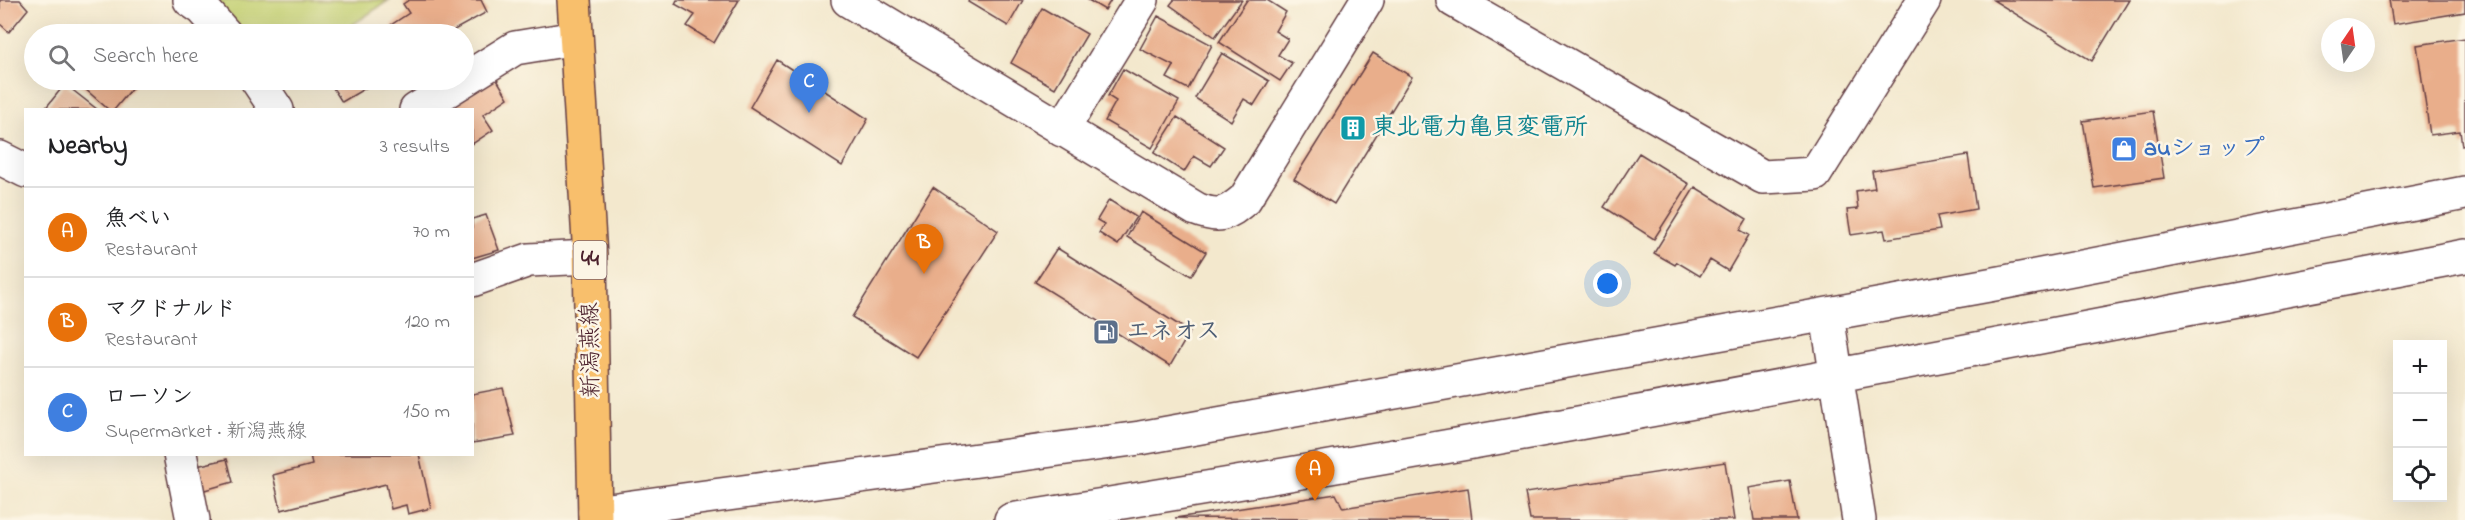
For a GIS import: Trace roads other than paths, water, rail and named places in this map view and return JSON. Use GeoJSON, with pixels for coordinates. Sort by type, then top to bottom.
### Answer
{"type":"FeatureCollection","features":[{"type":"Feature","properties":{"kind":"main road","name":"新潟燕線"},"geometry":{"type":"LineString","coordinates":[[574,0],[590,257],[595,516]]}},
{"type":"Feature","properties":{"kind":"street"},"geometry":{"type":"LineString","coordinates":[[190,0],[203,9],[216,24]]}},
{"type":"Feature","properties":{"kind":"street"},"geometry":{"type":"LineString","coordinates":[[848,0],[1196,209],[1215,216],[1232,210],[1245,199],[1366,0]]}},
{"type":"Feature","properties":{"kind":"street"},"geometry":{"type":"LineString","coordinates":[[1062,130],[1142,0]]}},
{"type":"Feature","properties":{"kind":"street"},"geometry":{"type":"LineString","coordinates":[[1453,0],[1763,177],[1815,174],[1924,0]]}},
{"type":"Feature","properties":{"kind":"street"},"geometry":{"type":"LineString","coordinates":[[474,74],[515,48],[576,38]]}},
{"type":"Feature","properties":{"kind":"street"},"geometry":{"type":"LineString","coordinates":[[264,90],[276,108]]}},
{"type":"Feature","properties":{"kind":"street"},"geometry":{"type":"LineString","coordinates":[[419,108],[448,90]]}},
{"type":"Feature","properties":{"kind":"street"},"geometry":{"type":"LineString","coordinates":[[0,158],[24,170]]}},
{"type":"Feature","properties":{"kind":"street"},"geometry":{"type":"LineString","coordinates":[[595,516],[1140,438],[1827,315],[2465,193]]}},
{"type":"Feature","properties":{"kind":"street"},"geometry":{"type":"LineString","coordinates":[[1011,520],[1162,496],[1835,375],[2465,256]]}},
{"type":"Feature","properties":{"kind":"street"},"geometry":{"type":"LineString","coordinates":[[474,279],[529,260],[590,257]]}},
{"type":"Feature","properties":{"kind":"street"},"geometry":{"type":"LineString","coordinates":[[1827,315],[1859,520]]}},
{"type":"Feature","properties":{"kind":"street"},"geometry":{"type":"LineString","coordinates":[[180,456],[193,520]]}},
{"type":"Feature","properties":{"kind":"place","name":"ローソン"},"geometry":{"type":"Point","coordinates":[809,113]}},
{"type":"Feature","properties":{"kind":"place","name":"東北電力亀貝変電所"},"geometry":{"type":"Point","coordinates":[1353,128]}},
{"type":"Feature","properties":{"kind":"place","name":"auショップ"},"geometry":{"type":"Point","coordinates":[2124,149]}},
{"type":"Feature","properties":{"kind":"place","name":"マクドナルド"},"geometry":{"type":"Point","coordinates":[924,274]}},
{"type":"Feature","properties":{"kind":"place","name":"エネオス"},"geometry":{"type":"Point","coordinates":[1106,332]}},
{"type":"Feature","properties":{"kind":"place","name":"魚べい"},"geometry":{"type":"Point","coordinates":[1315,501]}}]}
